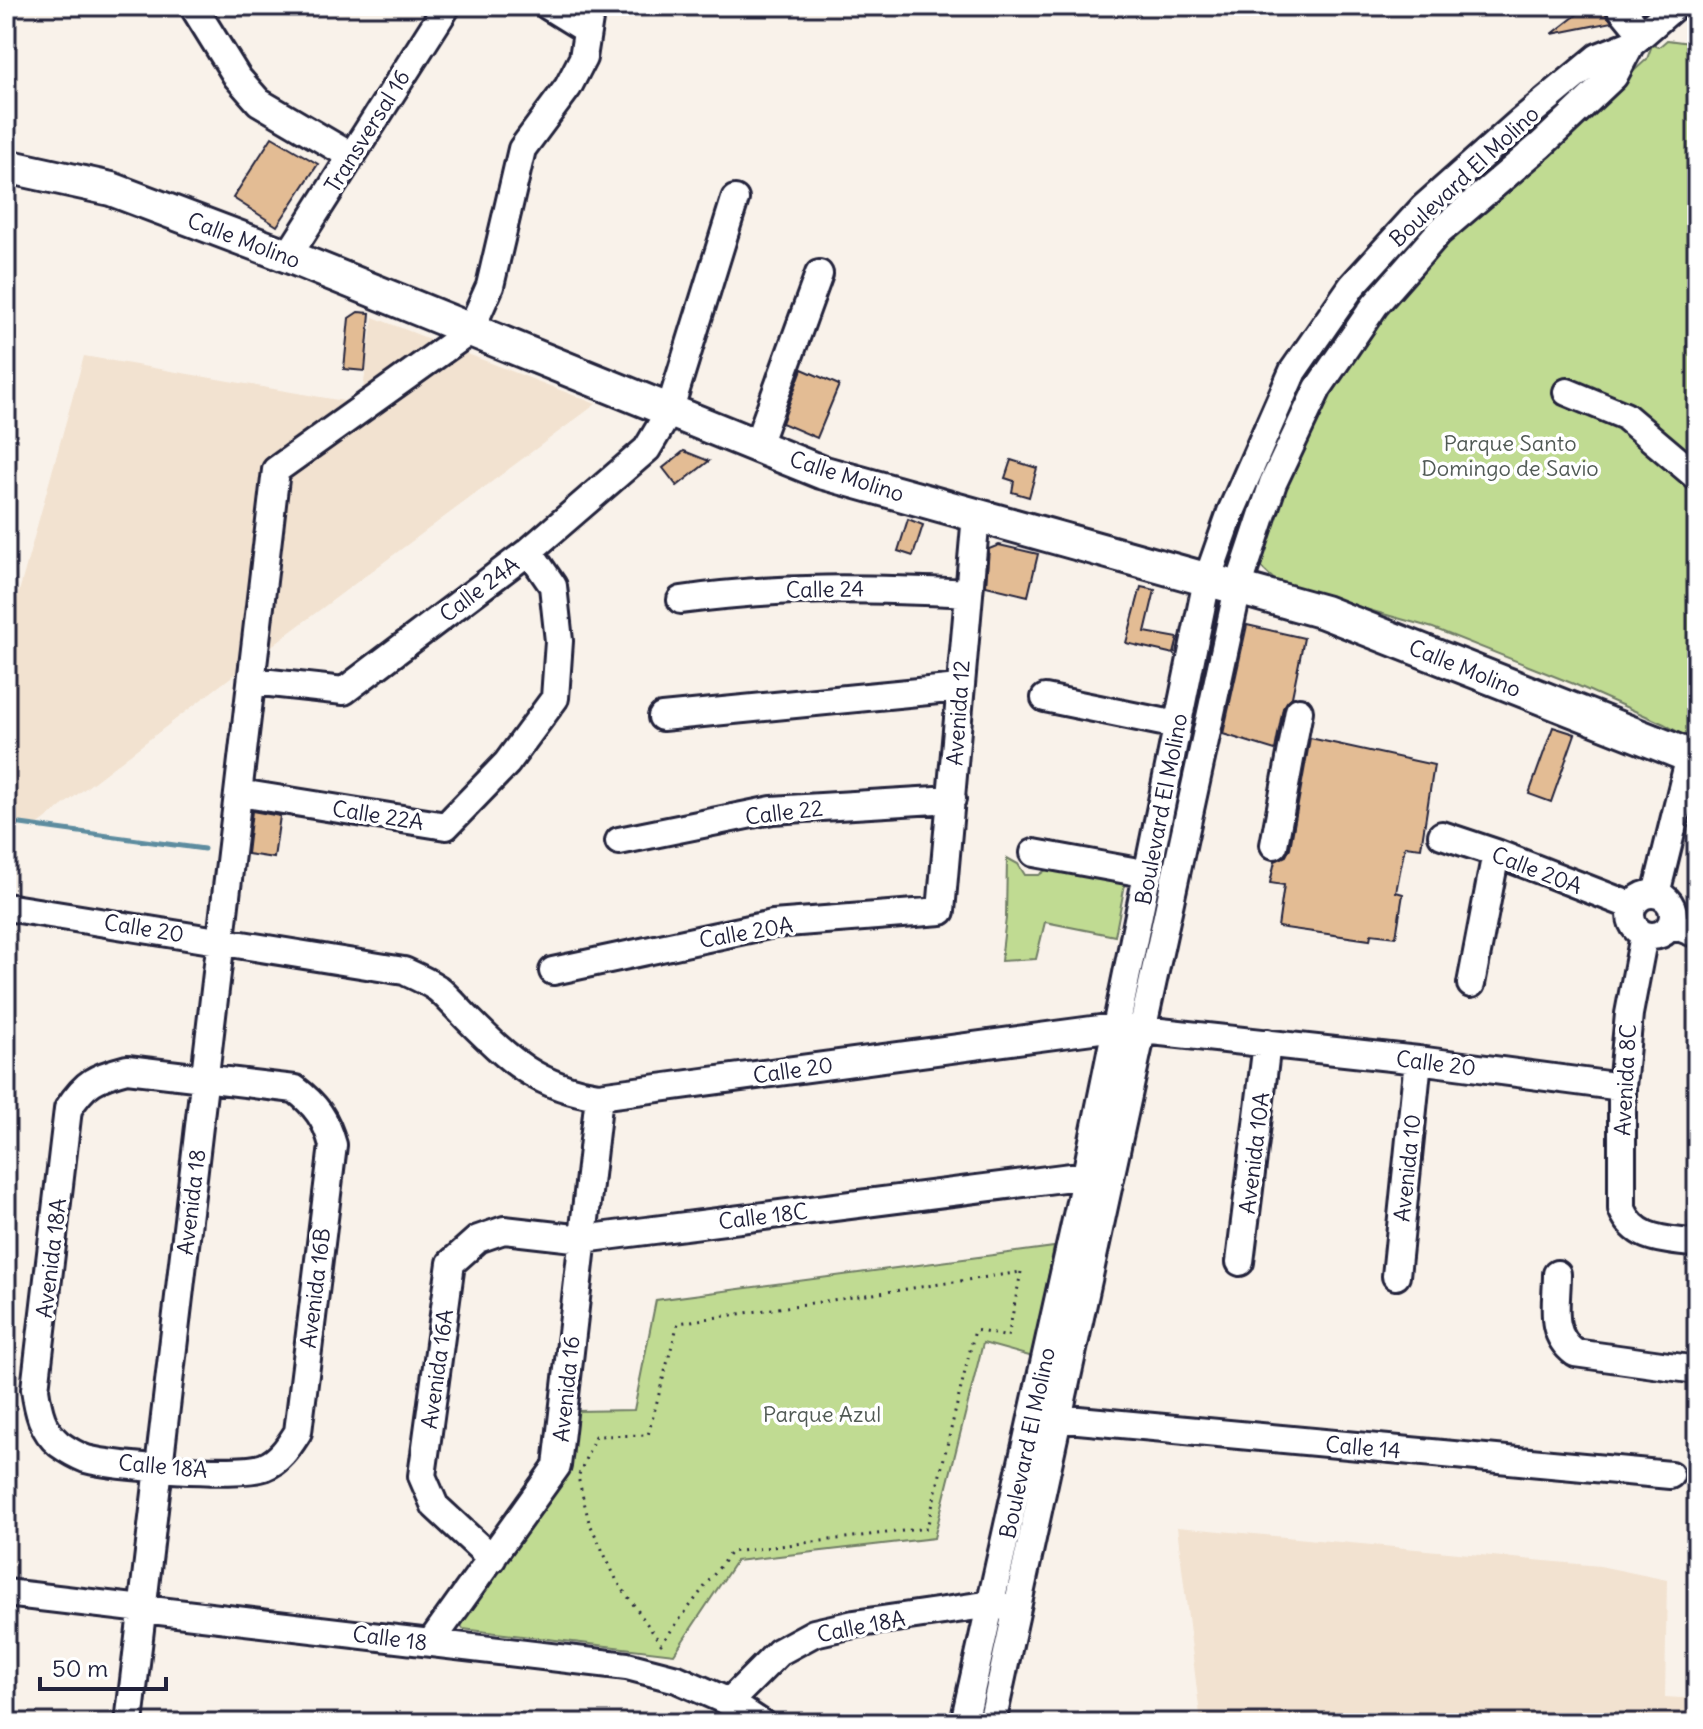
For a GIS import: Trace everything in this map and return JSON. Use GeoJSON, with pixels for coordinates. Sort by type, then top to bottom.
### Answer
{"type":"FeatureCollection","features":[{"type":"Feature","properties":{"kind":"main road","name":"Calle Molino"},"geometry":{"type":"LineString","coordinates":[[6,166],[111,189],[288,256],[821,472],[1324,612],[1693,758]]}},
{"type":"Feature","properties":{"kind":"street"},"geometry":{"type":"LineString","coordinates":[[193,6],[252,96],[351,156]]}},
{"type":"Feature","properties":{"kind":"street","name":"Transversal 16"},"geometry":{"type":"LineString","coordinates":[[288,256],[447,6]]}},
{"type":"Feature","properties":{"kind":"street"},"geometry":{"type":"LineString","coordinates":[[470,331],[490,286],[522,149],[568,87],[583,58],[589,18],[548,6]]}},
{"type":"Feature","properties":{"kind":"street"},"geometry":{"type":"LineString","coordinates":[[1619,6],[1636,39],[1675,6]]}},
{"type":"Feature","properties":{"kind":"street","name":"Boulevard El Molino"},"geometry":{"type":"LineString","coordinates":[[992,1723],[1143,1029],[1223,584],[1231,512],[1293,371],[1352,286],[1423,208],[1512,129],[1598,57],[1636,39]]}},
{"type":"Feature","properties":{"kind":"street","name":"Boulevard El Molino"},"geometry":{"type":"LineString","coordinates":[[964,1723],[1086,1175],[1177,725],[1223,584],[1259,522],[1273,483],[1318,388],[1375,305],[1439,232],[1614,76],[1636,39]]}},
{"type":"Feature","properties":{"kind":"street"},"geometry":{"type":"LineString","coordinates":[[1512,129],[1531,153]]}},
{"type":"Feature","properties":{"kind":"street","name":"Calle 24A"},"geometry":{"type":"LineString","coordinates":[[252,681],[344,691],[529,551],[647,449],[669,412],[735,199]]}},
{"type":"Feature","properties":{"kind":"street"},"geometry":{"type":"LineString","coordinates":[[757,445],[819,274]]}},
{"type":"Feature","properties":{"kind":"street","name":"Avenida 18"},"geometry":{"type":"LineString","coordinates":[[129,1723],[276,470],[470,331]]}},
{"type":"Feature","properties":{"kind":"street"},"geometry":{"type":"LineString","coordinates":[[1567,392],[1625,416],[1697,477]]}},
{"type":"Feature","properties":{"kind":"street"},"geometry":{"type":"LineString","coordinates":[[1231,512],[1259,522]]}},
{"type":"Feature","properties":{"kind":"street","name":"Avenida 12"},"geometry":{"type":"LineString","coordinates":[[941,911],[976,515]]}},
{"type":"Feature","properties":{"kind":"street","name":"Calle 22A"},"geometry":{"type":"LineString","coordinates":[[239,793],[446,826],[507,763],[555,698],[559,641],[553,586],[529,551]]}},
{"type":"Feature","properties":{"kind":"street","name":"Calle 24"},"geometry":{"type":"LineString","coordinates":[[681,600],[746,591],[855,587],[969,593]]}},
{"type":"Feature","properties":{"kind":"street"},"geometry":{"type":"LineString","coordinates":[[662,717],[959,688]]}},
{"type":"Feature","properties":{"kind":"street"},"geometry":{"type":"LineString","coordinates":[[1045,698],[1177,725]]}},
{"type":"Feature","properties":{"kind":"street"},"geometry":{"type":"LineString","coordinates":[[1274,845],[1299,711]]}},
{"type":"Feature","properties":{"kind":"street"},"geometry":{"type":"LineString","coordinates":[[1656,894],[1693,758]]}},
{"type":"Feature","properties":{"kind":"street","name":"Calle 22"},"geometry":{"type":"LineString","coordinates":[[619,841],[772,810],[952,799]]}},
{"type":"Feature","properties":{"kind":"street","name":"Calle 20A"},"geometry":{"type":"LineString","coordinates":[[1442,835],[1632,906]]}},
{"type":"Feature","properties":{"kind":"street"},"geometry":{"type":"LineString","coordinates":[[1034,853],[1149,874]]}},
{"type":"Feature","properties":{"kind":"street"},"geometry":{"type":"LineString","coordinates":[[1471,984],[1496,853]]}},
{"type":"Feature","properties":{"kind":"street"},"geometry":{"type":"LineString","coordinates":[[1656,894],[1671,905],[1671,924],[1655,936],[1644,935],[1635,928],[1631,918],[1632,906],[1642,896],[1656,894]]}},
{"type":"Feature","properties":{"kind":"street","name":"Calle 20"},"geometry":{"type":"LineString","coordinates":[[6,907],[404,971],[436,987],[521,1069],[570,1092],[599,1096],[1115,1027],[1418,1060],[1622,1087]]}},
{"type":"Feature","properties":{"kind":"street","name":"Calle 20A"},"geometry":{"type":"LineString","coordinates":[[553,971],[773,924],[941,911]]}},
{"type":"Feature","properties":{"kind":"street"},"geometry":{"type":"LineString","coordinates":[[1671,924],[1697,934]]}},
{"type":"Feature","properties":{"kind":"street","name":"Avenida 8C"},"geometry":{"type":"LineString","coordinates":[[1644,935],[1629,1014],[1622,1087],[1622,1209],[1629,1225],[1643,1235],[1697,1244]]}},
{"type":"Feature","properties":{"kind":"street","name":"Avenida 10A"},"geometry":{"type":"LineString","coordinates":[[1240,1262],[1267,1043]]}},
{"type":"Feature","properties":{"kind":"street","name":"Avenida 10"},"geometry":{"type":"LineString","coordinates":[[1396,1276],[1418,1060]]}},
{"type":"Feature","properties":{"kind":"street","name":"Avenida 18A"},"geometry":{"type":"LineString","coordinates":[[46,1429],[38,1412],[35,1389],[68,1109],[80,1089],[100,1076],[127,1069],[205,1077]]}},
{"type":"Feature","properties":{"kind":"street","name":"Avenida 16B"},"geometry":{"type":"LineString","coordinates":[[205,1077],[295,1089],[314,1103],[326,1122],[333,1145],[298,1432],[285,1452]]}},
{"type":"Feature","properties":{"kind":"street","name":"Avenida 16"},"geometry":{"type":"LineString","coordinates":[[431,1642],[557,1466],[599,1096]]}},
{"type":"Feature","properties":{"kind":"street","name":"Calle 18C"},"geometry":{"type":"LineString","coordinates":[[451,1263],[478,1239],[504,1230],[583,1239],[1086,1175]]}},
{"type":"Feature","properties":{"kind":"street","name":"Avenida 16A"},"geometry":{"type":"LineString","coordinates":[[451,1263],[422,1476],[435,1506],[492,1559]]}},
{"type":"Feature","properties":{"kind":"street"},"geometry":{"type":"LineString","coordinates":[[1557,1274],[1557,1332],[1564,1344],[1575,1353],[1697,1370]]}},
{"type":"Feature","properties":{"kind":"street","name":"Calle 14"},"geometry":{"type":"LineString","coordinates":[[1057,1418],[1670,1475]]}},
{"type":"Feature","properties":{"kind":"street","name":"Calle 18A"},"geometry":{"type":"LineString","coordinates":[[46,1429],[59,1443],[85,1458],[160,1468],[246,1471],[267,1466],[285,1452]]}},
{"type":"Feature","properties":{"kind":"street","name":"Calle 18"},"geometry":{"type":"LineString","coordinates":[[6,1593],[627,1666],[677,1679],[729,1702],[761,1723]]}},
{"type":"Feature","properties":{"kind":"street","name":"Calle 18A"},"geometry":{"type":"LineString","coordinates":[[729,1702],[779,1652],[814,1633],[854,1624],[992,1604],[1018,1609]]}},
{"type":"Feature","properties":{"kind":"path"},"geometry":{"type":"LineString","coordinates":[[1021,1272],[1008,1337],[975,1330],[927,1528],[731,1552],[661,1644],[617,1581],[589,1522],[578,1477],[595,1436],[648,1435],[678,1323],[1021,1272]]}},
{"type":"Feature","properties":{"kind":"shaded area"},"geometry":{"type":"Polygon","coordinates":[[[373,317],[596,404],[36,826],[6,820],[6,639],[84,356],[361,404],[373,317]]]}},
{"type":"Feature","properties":{"kind":"shaded area"},"geometry":{"type":"Polygon","coordinates":[[[1177,1527],[1600,1566],[1667,1580],[1665,1697],[1697,1699],[1697,1723],[1201,1723],[1177,1527]]]}},
{"type":"Feature","properties":{"kind":"green space","name":"Parque Santo Domingo de Savio"},"geometry":{"type":"Polygon","coordinates":[[[1667,40],[1697,44],[1697,743],[1664,724],[1574,684],[1433,628],[1280,585],[1254,561],[1271,509],[1320,406],[1385,307],[1471,216],[1647,59],[1652,45],[1659,47],[1667,40]]]}},
{"type":"Feature","properties":{"kind":"green space"},"geometry":{"type":"Polygon","coordinates":[[[1007,858],[1018,864],[1025,875],[1039,875],[1050,867],[1125,884],[1115,936],[1045,922],[1036,959],[1001,961],[1006,918],[1007,858]]]}},
{"type":"Feature","properties":{"kind":"green space"},"geometry":{"type":"Polygon","coordinates":[[[1697,1152],[1697,1229],[1688,1228],[1697,1152]]]}},
{"type":"Feature","properties":{"kind":"green space","name":"Parque Azul"},"geometry":{"type":"Polygon","coordinates":[[[1054,1247],[1033,1357],[983,1343],[934,1538],[736,1561],[674,1654],[463,1629],[456,1617],[557,1466],[576,1411],[634,1410],[656,1300],[1054,1247]]]}},
{"type":"Feature","properties":{"kind":"building"},"geometry":{"type":"Polygon","coordinates":[[[1588,6],[1600,6],[1612,22],[1552,34],[1588,6]]]}},
{"type":"Feature","properties":{"kind":"building"},"geometry":{"type":"Polygon","coordinates":[[[272,137],[318,164],[277,226],[233,198],[272,137]]]}},
{"type":"Feature","properties":{"kind":"building"},"geometry":{"type":"Polygon","coordinates":[[[358,312],[370,313],[365,371],[344,369],[349,318],[358,312]]]}},
{"type":"Feature","properties":{"kind":"building"},"geometry":{"type":"Polygon","coordinates":[[[802,369],[839,385],[817,438],[782,423],[802,369]]]}},
{"type":"Feature","properties":{"kind":"building"},"geometry":{"type":"Polygon","coordinates":[[[684,451],[709,461],[677,486],[663,468],[684,451]]]}},
{"type":"Feature","properties":{"kind":"building"},"geometry":{"type":"Polygon","coordinates":[[[1011,460],[1037,468],[1029,497],[1012,492],[1014,481],[1005,478],[1011,460]]]}},
{"type":"Feature","properties":{"kind":"building"},"geometry":{"type":"Polygon","coordinates":[[[908,519],[923,525],[913,556],[898,551],[908,519]]]}},
{"type":"Feature","properties":{"kind":"building"},"geometry":{"type":"Polygon","coordinates":[[[999,545],[1038,554],[1028,596],[986,586],[989,549],[999,545]]]}},
{"type":"Feature","properties":{"kind":"building"},"geometry":{"type":"Polygon","coordinates":[[[1141,587],[1155,590],[1145,632],[1178,638],[1174,654],[1126,643],[1141,587]]]}},
{"type":"Feature","properties":{"kind":"building"},"geometry":{"type":"Polygon","coordinates":[[[1247,625],[1304,638],[1292,697],[1283,708],[1275,750],[1223,734],[1247,625]]]}},
{"type":"Feature","properties":{"kind":"building"},"geometry":{"type":"Polygon","coordinates":[[[1553,727],[1575,734],[1551,802],[1529,794],[1553,727]]]}},
{"type":"Feature","properties":{"kind":"building"},"geometry":{"type":"Polygon","coordinates":[[[1310,738],[1434,765],[1421,848],[1405,846],[1396,892],[1403,894],[1396,937],[1371,934],[1370,940],[1278,927],[1284,885],[1270,883],[1275,861],[1286,856],[1290,848],[1310,738]]]}},
{"type":"Feature","properties":{"kind":"building"},"geometry":{"type":"Polygon","coordinates":[[[252,811],[280,816],[274,858],[247,854],[252,811]]]}},
{"type":"Feature","properties":{"kind":"waterway"},"geometry":{"type":"LineString","coordinates":[[6,822],[204,849]]}},
{"type":"Feature","properties":{"kind":"waterway"},"geometry":{"type":"LineString","coordinates":[[264,1723],[306,1723]]}}]}
